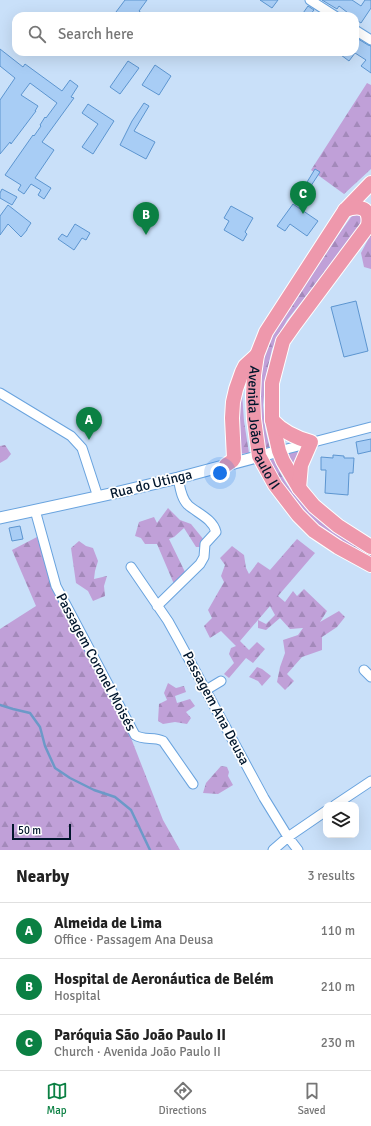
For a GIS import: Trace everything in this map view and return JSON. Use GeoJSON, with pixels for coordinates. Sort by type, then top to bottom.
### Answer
{"type":"FeatureCollection","features":[{"type":"Feature","properties":{"kind":"main road","name":"Avenida João Paulo II"},"geometry":{"type":"LineString","coordinates":[[371,183],[345,210],[270,326],[257,354],[254,375],[254,419],[260,456],[275,485],[285,499],[314,531],[338,547],[371,565]]}},
{"type":"Feature","properties":{"kind":"main road"},"geometry":{"type":"LineString","coordinates":[[345,210],[353,207],[360,207],[368,213],[370,224]]}},
{"type":"Feature","properties":{"kind":"main road","name":"Avenida João Paulo II"},"geometry":{"type":"LineString","coordinates":[[370,224],[283,341],[272,383],[272,420],[280,451],[287,469],[299,488],[324,516],[371,546]]}},
{"type":"Feature","properties":{"kind":"main road"},"geometry":{"type":"LineString","coordinates":[[226,465],[234,458],[232,418],[236,389],[245,366],[257,354]]}},
{"type":"Feature","properties":{"kind":"main road"},"geometry":{"type":"LineString","coordinates":[[272,420],[295,437],[310,442],[301,466],[299,488]]}},
{"type":"Feature","properties":{"kind":"main road"},"geometry":{"type":"LineString","coordinates":[[234,449],[240,458],[244,460]]}},
{"type":"Feature","properties":{"kind":"street"},"geometry":{"type":"LineString","coordinates":[[310,0],[328,12]]}},
{"type":"Feature","properties":{"kind":"street"},"geometry":{"type":"LineString","coordinates":[[359,32],[371,40]]}},
{"type":"Feature","properties":{"kind":"street"},"geometry":{"type":"LineString","coordinates":[[0,393],[71,436],[82,448],[98,497]]}},
{"type":"Feature","properties":{"kind":"street","name":"Rua do Utinga"},"geometry":{"type":"LineString","coordinates":[[0,518],[178,478],[371,427]]}},
{"type":"Feature","properties":{"kind":"street"},"geometry":{"type":"LineString","coordinates":[[157,606],[200,564],[204,557],[205,544],[216,532],[215,527],[184,500],[181,494],[178,478]]}},
{"type":"Feature","properties":{"kind":"street","name":"Passagem Coronel Moisés"},"geometry":{"type":"LineString","coordinates":[[35,510],[56,586],[135,735],[141,738],[159,739],[163,741],[193,784]]}},
{"type":"Feature","properties":{"kind":"street","name":"Passagem Ana Deusa"},"geometry":{"type":"LineString","coordinates":[[131,567],[178,639],[264,798],[288,837],[298,850]]}},
{"type":"Feature","properties":{"kind":"street"},"geometry":{"type":"LineString","coordinates":[[206,690],[221,681]]}},
{"type":"Feature","properties":{"kind":"street"},"geometry":{"type":"LineString","coordinates":[[340,802],[371,781]]}},
{"type":"Feature","properties":{"kind":"street"},"geometry":{"type":"LineString","coordinates":[[273,850],[288,837],[323,813]]}},
{"type":"Feature","properties":{"kind":"green space"},"geometry":{"type":"Polygon","coordinates":[[[367,83],[371,85],[371,169],[344,194],[311,170],[367,83]]]}},
{"type":"Feature","properties":{"kind":"green space"},"geometry":{"type":"Polygon","coordinates":[[[354,213],[360,214],[365,222],[287,320],[272,349],[266,376],[263,405],[265,428],[270,449],[260,451],[258,370],[276,322],[354,213]]]}},
{"type":"Feature","properties":{"kind":"green space"},"geometry":{"type":"Polygon","coordinates":[[[371,234],[371,269],[364,267],[361,253],[371,234]]]}},
{"type":"Feature","properties":{"kind":"green space"},"geometry":{"type":"Polygon","coordinates":[[[242,393],[244,421],[249,453],[239,454],[234,420],[242,393]]]}},
{"type":"Feature","properties":{"kind":"green space"},"geometry":{"type":"Polygon","coordinates":[[[5,445],[11,454],[7,459],[0,463],[0,446],[5,445]]]}},
{"type":"Feature","properties":{"kind":"green space"},"geometry":{"type":"Polygon","coordinates":[[[301,450],[296,473],[287,454],[301,450]]]}},
{"type":"Feature","properties":{"kind":"green space"},"geometry":{"type":"Polygon","coordinates":[[[274,459],[281,475],[301,502],[341,535],[371,552],[371,561],[317,529],[266,462],[274,459]]]}},
{"type":"Feature","properties":{"kind":"green space"},"geometry":{"type":"Polygon","coordinates":[[[168,508],[180,520],[191,524],[204,540],[201,547],[196,547],[184,528],[174,537],[169,539],[185,572],[174,584],[157,544],[145,544],[141,538],[135,536],[139,522],[154,517],[157,523],[168,508]]]}},
{"type":"Feature","properties":{"kind":"green space"},"geometry":{"type":"Polygon","coordinates":[[[37,537],[54,589],[122,715],[163,820],[180,850],[0,850],[0,629],[36,606],[12,550],[37,537]]]}},
{"type":"Feature","properties":{"kind":"green space"},"geometry":{"type":"Polygon","coordinates":[[[297,539],[315,553],[278,596],[285,602],[293,591],[297,596],[304,589],[327,611],[320,622],[339,611],[345,617],[337,627],[322,637],[322,650],[302,657],[287,674],[294,681],[285,690],[277,682],[285,653],[283,640],[298,635],[303,628],[290,629],[280,618],[266,630],[258,628],[258,620],[240,641],[249,650],[257,642],[265,649],[253,663],[246,658],[229,678],[224,674],[234,663],[229,654],[231,648],[236,646],[221,631],[210,638],[204,626],[212,618],[208,610],[224,582],[221,576],[225,565],[220,558],[232,546],[244,555],[246,568],[249,574],[258,562],[270,570],[297,539]],[[270,606],[258,620],[266,624],[275,615],[270,606]]]}},
{"type":"Feature","properties":{"kind":"green space"},"geometry":{"type":"Polygon","coordinates":[[[79,541],[86,546],[93,548],[98,561],[94,579],[107,576],[104,586],[105,596],[93,601],[88,591],[76,583],[71,548],[79,541]]]}},
{"type":"Feature","properties":{"kind":"green space"},"geometry":{"type":"Polygon","coordinates":[[[257,667],[271,676],[262,686],[258,681],[249,677],[257,667]]]}},
{"type":"Feature","properties":{"kind":"green space"},"geometry":{"type":"Polygon","coordinates":[[[168,683],[176,688],[184,686],[186,692],[175,696],[177,703],[190,699],[195,706],[186,712],[191,718],[187,724],[175,722],[163,724],[158,721],[159,704],[167,700],[164,693],[168,683]]]}},
{"type":"Feature","properties":{"kind":"green space"},"geometry":{"type":"Polygon","coordinates":[[[221,766],[227,767],[229,772],[228,776],[233,785],[218,794],[203,793],[206,783],[221,766]]]}},
{"type":"Feature","properties":{"kind":"building"},"geometry":{"type":"Polygon","coordinates":[[[125,0],[147,0],[139,11],[140,12],[116,12],[125,0]]]}},
{"type":"Feature","properties":{"kind":"building"},"geometry":{"type":"Polygon","coordinates":[[[260,0],[278,0],[272,8],[260,0]]]}},
{"type":"Feature","properties":{"kind":"building"},"geometry":{"type":"Polygon","coordinates":[[[322,0],[352,0],[361,6],[365,0],[371,0],[371,8],[361,23],[359,22],[359,12],[347,12],[339,6],[337,9],[322,0]]]}},
{"type":"Feature","properties":{"kind":"building"},"geometry":{"type":"Polygon","coordinates":[[[308,6],[314,10],[312,12],[304,12],[308,6]]]}},
{"type":"Feature","properties":{"kind":"building"},"geometry":{"type":"Polygon","coordinates":[[[359,39],[371,46],[371,73],[361,66],[366,60],[359,56],[359,39]]]}},
{"type":"Feature","properties":{"kind":"building"},"geometry":{"type":"Polygon","coordinates":[[[0,49],[23,67],[25,64],[62,91],[70,80],[78,86],[71,97],[74,98],[42,142],[54,150],[35,178],[51,188],[44,199],[38,195],[41,190],[31,184],[24,194],[18,190],[21,185],[5,175],[41,126],[40,125],[45,117],[46,118],[57,103],[30,83],[21,95],[38,106],[36,111],[11,144],[10,142],[0,154],[0,100],[15,78],[0,66],[0,49]]]}},
{"type":"Feature","properties":{"kind":"building"},"geometry":{"type":"Polygon","coordinates":[[[342,56],[353,56],[349,61],[342,56]]]}},
{"type":"Feature","properties":{"kind":"building"},"geometry":{"type":"Polygon","coordinates":[[[128,61],[139,68],[120,94],[110,87],[128,61]]]}},
{"type":"Feature","properties":{"kind":"building"},"geometry":{"type":"Polygon","coordinates":[[[155,65],[171,76],[159,95],[142,85],[155,65]]]}},
{"type":"Feature","properties":{"kind":"building"},"geometry":{"type":"Polygon","coordinates":[[[144,103],[149,106],[134,131],[155,142],[146,159],[120,145],[132,121],[144,103]]]}},
{"type":"Feature","properties":{"kind":"building"},"geometry":{"type":"Polygon","coordinates":[[[88,104],[114,121],[93,154],[82,147],[98,124],[82,113],[88,104]]]}},
{"type":"Feature","properties":{"kind":"building"},"geometry":{"type":"Polygon","coordinates":[[[315,169],[320,172],[305,195],[301,192],[315,169]]]}},
{"type":"Feature","properties":{"kind":"building"},"geometry":{"type":"Polygon","coordinates":[[[2,189],[17,197],[12,205],[0,198],[2,189]]]}},
{"type":"Feature","properties":{"kind":"building"},"geometry":{"type":"Polygon","coordinates":[[[293,204],[318,221],[307,236],[290,224],[285,231],[277,226],[293,204]]]}},
{"type":"Feature","properties":{"kind":"building"},"geometry":{"type":"Polygon","coordinates":[[[8,205],[31,223],[21,237],[8,224],[0,235],[0,216],[8,205]]]}},
{"type":"Feature","properties":{"kind":"building"},"geometry":{"type":"Polygon","coordinates":[[[231,206],[253,218],[245,232],[247,234],[243,241],[224,230],[229,221],[224,218],[231,206]]]}},
{"type":"Feature","properties":{"kind":"building"},"geometry":{"type":"Polygon","coordinates":[[[75,224],[90,233],[86,240],[82,238],[74,250],[58,239],[62,234],[67,237],[75,224]]]}},
{"type":"Feature","properties":{"kind":"building"},"geometry":{"type":"Polygon","coordinates":[[[356,301],[368,351],[344,357],[331,307],[356,301]]]}},
{"type":"Feature","properties":{"kind":"building"},"geometry":{"type":"Polygon","coordinates":[[[371,439],[371,451],[358,454],[356,442],[371,439]]]}},
{"type":"Feature","properties":{"kind":"building"},"geometry":{"type":"Polygon","coordinates":[[[333,455],[344,456],[344,458],[354,458],[353,473],[349,473],[348,495],[325,493],[326,470],[321,470],[321,457],[333,458],[333,455]]]}},
{"type":"Feature","properties":{"kind":"building"},"geometry":{"type":"Polygon","coordinates":[[[20,526],[23,539],[12,541],[9,528],[20,526]]]}},
{"type":"Feature","properties":{"kind":"waterway"},"geometry":{"type":"LineString","coordinates":[[0,705],[30,713],[40,727],[45,746],[55,768],[70,778],[94,790],[115,797],[131,810],[150,850]]}},
{"type":"Feature","properties":{"kind":"place","name":"Paróquia São João Paulo II"},"geometry":{"type":"Point","coordinates":[303,214]}},
{"type":"Feature","properties":{"kind":"place","name":"Hospital de Aeronáutica de Belém"},"geometry":{"type":"Point","coordinates":[146,235]}},
{"type":"Feature","properties":{"kind":"place","name":"Almeida de Lima"},"geometry":{"type":"Point","coordinates":[89,440]}}]}
